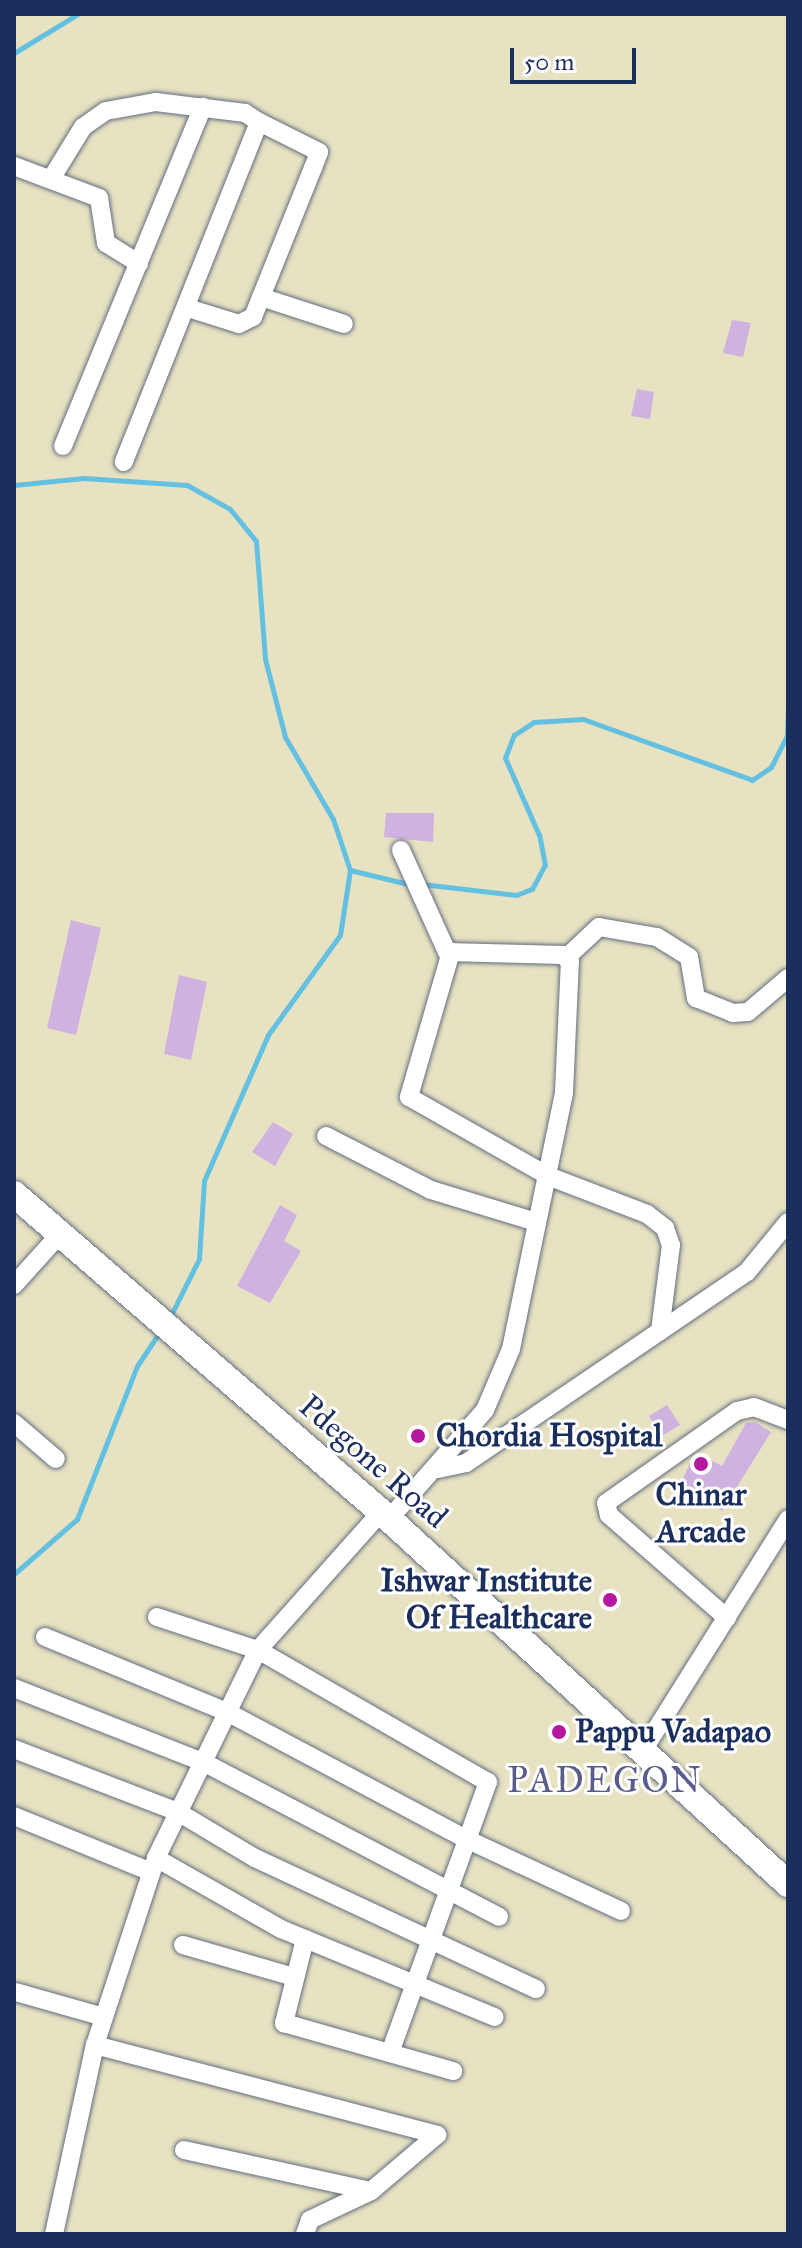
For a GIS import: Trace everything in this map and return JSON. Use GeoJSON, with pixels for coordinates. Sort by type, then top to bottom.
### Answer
{"type":"FeatureCollection","features":[{"type":"Feature","properties":{"kind":"highway","name":"Pdegone Road"},"geometry":{"type":"LineString","coordinates":[[14,1194],[385,1516],[788,1884]]}},
{"type":"Feature","properties":{"kind":"street"},"geometry":{"type":"LineString","coordinates":[[51,179],[95,116],[147,102],[203,107],[259,122],[319,152],[253,317],[239,324],[191,309]]}},
{"type":"Feature","properties":{"kind":"street"},"geometry":{"type":"LineString","coordinates":[[63,446],[203,107]]}},
{"type":"Feature","properties":{"kind":"street"},"geometry":{"type":"LineString","coordinates":[[124,462],[191,309],[259,122]]}},
{"type":"Feature","properties":{"kind":"street"},"geometry":{"type":"LineString","coordinates":[[14,166],[99,198],[106,243],[139,264]]}},
{"type":"Feature","properties":{"kind":"street"},"geometry":{"type":"LineString","coordinates":[[261,297],[344,324]]}},
{"type":"Feature","properties":{"kind":"street"},"geometry":{"type":"LineString","coordinates":[[405,859],[440,945],[451,952],[567,957]]}},
{"type":"Feature","properties":{"kind":"street"},"geometry":{"type":"LineString","coordinates":[[54,2234],[95,2045],[154,1865],[258,1650],[385,1516],[438,1469],[485,1410],[511,1349],[564,1092],[567,957],[599,927],[657,937],[689,957],[696,998],[733,1013],[748,1012],[788,978]]}},
{"type":"Feature","properties":{"kind":"street"},"geometry":{"type":"LineString","coordinates":[[451,952],[409,1097],[548,1176],[647,1214],[665,1228],[671,1245],[660,1331]]}},
{"type":"Feature","properties":{"kind":"street"},"geometry":{"type":"LineString","coordinates":[[326,1136],[431,1190],[536,1222]]}},
{"type":"Feature","properties":{"kind":"street"},"geometry":{"type":"LineString","coordinates":[[438,1469],[466,1463],[761,1263],[788,1222]]}},
{"type":"Feature","properties":{"kind":"street"},"geometry":{"type":"LineString","coordinates":[[14,1285],[60,1234]]}},
{"type":"Feature","properties":{"kind":"street"},"geometry":{"type":"LineString","coordinates":[[727,1618],[609,1515],[606,1503],[737,1411],[754,1407],[788,1420]]}},
{"type":"Feature","properties":{"kind":"street"},"geometry":{"type":"LineString","coordinates":[[14,1423],[56,1459]]}},
{"type":"Feature","properties":{"kind":"street"},"geometry":{"type":"LineString","coordinates":[[642,1752],[788,1519]]}},
{"type":"Feature","properties":{"kind":"street"},"geometry":{"type":"LineString","coordinates":[[157,1617],[258,1650],[488,1782],[464,1838],[452,1893],[390,2053]]}},
{"type":"Feature","properties":{"kind":"street"},"geometry":{"type":"LineString","coordinates":[[45,1637],[227,1712],[464,1838],[621,1911]]}},
{"type":"Feature","properties":{"kind":"street"},"geometry":{"type":"LineString","coordinates":[[14,1688],[203,1762],[499,1917]]}},
{"type":"Feature","properties":{"kind":"street"},"geometry":{"type":"LineString","coordinates":[[14,1749],[178,1812],[255,1858],[536,1989]]}},
{"type":"Feature","properties":{"kind":"street"},"geometry":{"type":"LineString","coordinates":[[14,1816],[154,1865],[305,1939],[495,2017]]}},
{"type":"Feature","properties":{"kind":"street"},"geometry":{"type":"LineString","coordinates":[[305,1939],[284,2023],[453,2071]]}},
{"type":"Feature","properties":{"kind":"street"},"geometry":{"type":"LineString","coordinates":[[183,1945],[294,1977]]}},
{"type":"Feature","properties":{"kind":"street"},"geometry":{"type":"LineString","coordinates":[[16,1992],[104,2017]]}},
{"type":"Feature","properties":{"kind":"street"},"geometry":{"type":"LineString","coordinates":[[95,2045],[437,2135],[371,2191],[310,2220],[305,2234]]}},
{"type":"Feature","properties":{"kind":"street"},"geometry":{"type":"LineString","coordinates":[[184,2150],[371,2191]]}},
{"type":"Feature","properties":{"kind":"building"},"geometry":{"type":"Polygon","coordinates":[[[732,320],[751,323],[743,357],[723,353],[732,320]]]}},
{"type":"Feature","properties":{"kind":"building"},"geometry":{"type":"Polygon","coordinates":[[[637,389],[654,392],[650,419],[631,416],[637,389]]]}},
{"type":"Feature","properties":{"kind":"building"},"geometry":{"type":"Polygon","coordinates":[[[386,813],[434,813],[433,842],[384,837],[386,813]]]}},
{"type":"Feature","properties":{"kind":"building"},"geometry":{"type":"Polygon","coordinates":[[[71,920],[101,928],[76,1035],[47,1028],[71,920]]]}},
{"type":"Feature","properties":{"kind":"building"},"geometry":{"type":"Polygon","coordinates":[[[179,975],[207,982],[191,1060],[164,1054],[179,975]]]}},
{"type":"Feature","properties":{"kind":"building"},"geometry":{"type":"Polygon","coordinates":[[[273,1122],[293,1134],[275,1166],[252,1152],[273,1122]]]}},
{"type":"Feature","properties":{"kind":"building"},"geometry":{"type":"Polygon","coordinates":[[[280,1205],[297,1215],[284,1241],[301,1251],[270,1303],[237,1286],[280,1205]]]}},
{"type":"Feature","properties":{"kind":"building"},"geometry":{"type":"Polygon","coordinates":[[[667,1405],[680,1425],[662,1436],[649,1416],[667,1405]]]}},
{"type":"Feature","properties":{"kind":"building","name":"Chinar Arcade"},"geometry":{"type":"Polygon","coordinates":[[[755,1422],[771,1432],[722,1511],[679,1487],[692,1459],[699,1454],[722,1466],[746,1423],[755,1422]]]}},
{"type":"Feature","properties":{"kind":"waterway"},"geometry":{"type":"LineString","coordinates":[[14,53],[78,14]]}},
{"type":"Feature","properties":{"kind":"waterway"},"geometry":{"type":"LineString","coordinates":[[14,485],[84,478],[187,485],[230,509],[256,541],[265,659],[285,737],[333,819],[350,870],[340,935],[268,1035],[204,1181],[199,1259],[169,1319]]}},
{"type":"Feature","properties":{"kind":"waterway"},"geometry":{"type":"LineString","coordinates":[[422,884],[516,895],[532,889],[545,865],[539,835],[505,758],[514,735],[534,722],[583,719],[752,780],[771,767],[787,736],[788,709]]}},
{"type":"Feature","properties":{"kind":"waterway"},"geometry":{"type":"LineString","coordinates":[[350,870],[412,885]]}},
{"type":"Feature","properties":{"kind":"waterway"},"geometry":{"type":"LineString","coordinates":[[14,1574],[77,1519],[137,1366],[161,1330]]}},
{"type":"Feature","properties":{"kind":"place","name":"Chordia Hospital"},"geometry":{"type":"Point","coordinates":[418,1436]}},
{"type":"Feature","properties":{"kind":"place","name":"Chinar Arcade"},"geometry":{"type":"Point","coordinates":[701,1464]}},
{"type":"Feature","properties":{"kind":"place","name":"Ishwar Institute Of Healthcare"},"geometry":{"type":"Point","coordinates":[610,1600]}},
{"type":"Feature","properties":{"kind":"place","name":"Pappu Vadapao"},"geometry":{"type":"Point","coordinates":[559,1732]}},
{"type":"Feature","properties":{"kind":"district","name":"PADEGON"},"geometry":{"type":"Point","coordinates":[605,1781]}}]}
